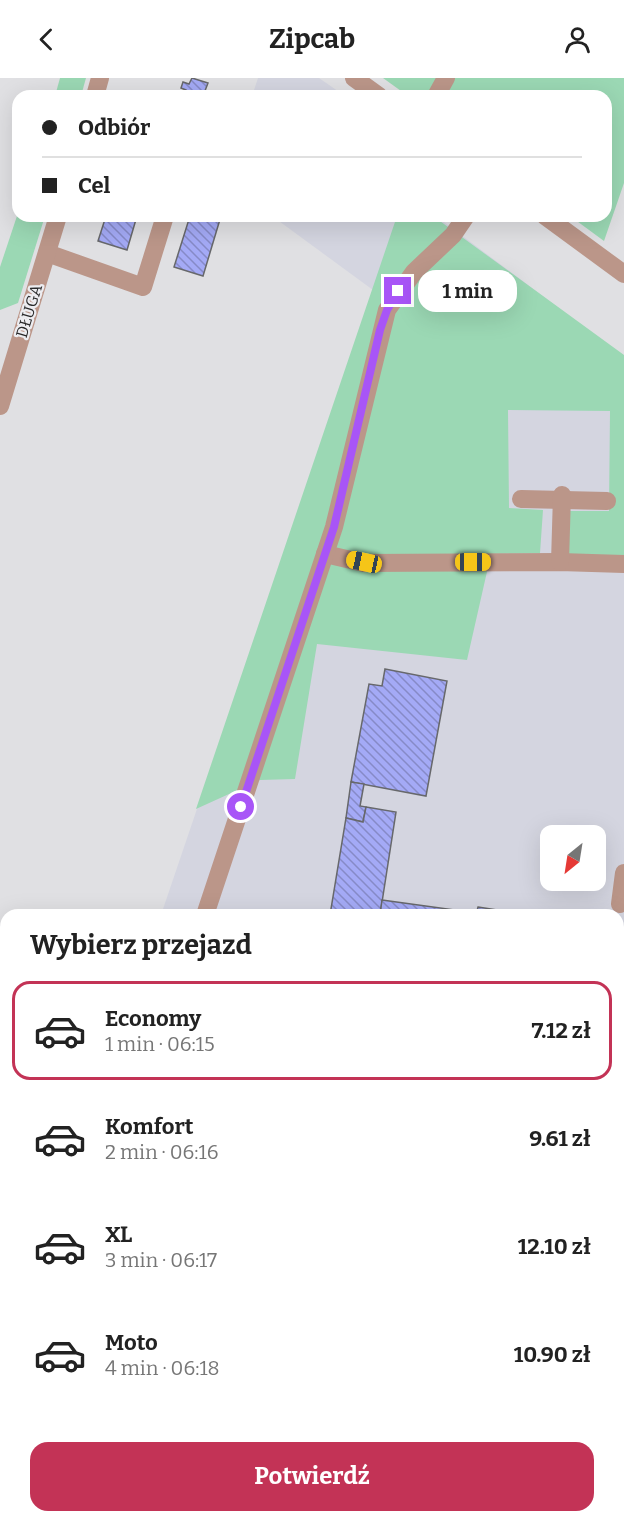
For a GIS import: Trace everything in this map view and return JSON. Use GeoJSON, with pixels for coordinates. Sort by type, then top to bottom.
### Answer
{"type":"FeatureCollection","features":[{"type":"Feature","properties":{"kind":"street"},"geometry":{"type":"LineString","coordinates":[[354,78],[371,90]]}},
{"type":"Feature","properties":{"kind":"street","name":"DŁUGA"},"geometry":{"type":"LineString","coordinates":[[0,406],[56,222]]}},
{"type":"Feature","properties":{"kind":"street"},"geometry":{"type":"LineString","coordinates":[[47,253],[143,287],[163,222]]}},
{"type":"Feature","properties":{"kind":"street"},"geometry":{"type":"LineString","coordinates":[[207,909],[325,554],[387,310],[414,272],[453,235],[462,222]]}},
{"type":"Feature","properties":{"kind":"street"},"geometry":{"type":"LineString","coordinates":[[553,222],[624,274]]}},
{"type":"Feature","properties":{"kind":"street"},"geometry":{"type":"LineString","coordinates":[[560,562],[562,498]]}},
{"type":"Feature","properties":{"kind":"street"},"geometry":{"type":"LineString","coordinates":[[521,500],[562,498],[607,501]]}},
{"type":"Feature","properties":{"kind":"street"},"geometry":{"type":"LineString","coordinates":[[325,554],[364,562],[624,564]]}},
{"type":"Feature","properties":{"kind":"street"},"geometry":{"type":"LineString","coordinates":[[620,904],[624,873]]}},
{"type":"Feature","properties":{"kind":"shaded area"},"geometry":{"type":"Polygon","coordinates":[[[258,78],[319,78],[336,90],[254,90],[258,78]]]}},
{"type":"Feature","properties":{"kind":"shaded area"},"geometry":{"type":"Polygon","coordinates":[[[280,222],[444,222],[624,357],[624,909],[163,909],[373,290],[280,222]]]}},
{"type":"Feature","properties":{"kind":"green space"},"geometry":{"type":"Polygon","coordinates":[[[60,78],[86,78],[83,90],[57,90],[60,78]]]}},
{"type":"Feature","properties":{"kind":"green space"},"geometry":{"type":"Polygon","coordinates":[[[383,78],[624,78],[624,183],[612,218],[612,90],[400,90],[383,78]]]}},
{"type":"Feature","properties":{"kind":"green space"},"geometry":{"type":"Polygon","coordinates":[[[15,222],[43,222],[18,303],[0,310],[0,267],[15,222]]]}},
{"type":"Feature","properties":{"kind":"green space"},"geometry":{"type":"Polygon","coordinates":[[[395,222],[441,222],[624,355],[624,557],[568,557],[569,511],[609,511],[610,411],[508,410],[509,508],[543,510],[540,553],[491,554],[467,660],[317,644],[295,779],[260,780],[196,809],[395,222]]]}},
{"type":"Feature","properties":{"kind":"green space"},"geometry":{"type":"Polygon","coordinates":[[[578,222],[611,222],[604,241],[578,222]]]}},
{"type":"Feature","properties":{"kind":"building"},"geometry":{"type":"Polygon","coordinates":[[[192,78],[208,83],[205,90],[181,88],[183,82],[189,84],[192,78]]]}},
{"type":"Feature","properties":{"kind":"building"},"geometry":{"type":"Polygon","coordinates":[[[104,222],[135,222],[127,250],[98,241],[104,222]]]}},
{"type":"Feature","properties":{"kind":"building"},"geometry":{"type":"Polygon","coordinates":[[[188,222],[219,222],[203,276],[174,267],[188,222]]]}},
{"type":"Feature","properties":{"kind":"building"},"geometry":{"type":"Polygon","coordinates":[[[385,669],[447,681],[426,796],[351,782],[369,684],[382,686],[385,669]]]}},
{"type":"Feature","properties":{"kind":"building"},"geometry":{"type":"Polygon","coordinates":[[[351,782],[364,784],[360,806],[366,807],[363,822],[346,818],[351,782]]]}},
{"type":"Feature","properties":{"kind":"building"},"geometry":{"type":"Polygon","coordinates":[[[366,807],[396,812],[381,909],[331,909],[346,818],[363,822],[366,807]]]}},
{"type":"Feature","properties":{"kind":"building"},"geometry":{"type":"Polygon","coordinates":[[[382,900],[448,909],[381,909],[382,900]]]}},
{"type":"Feature","properties":{"kind":"route"},"geometry":{"type":"LineString","coordinates":[[241,807],[312,586],[334,527],[380,330],[387,310],[398,291]]}}]}
